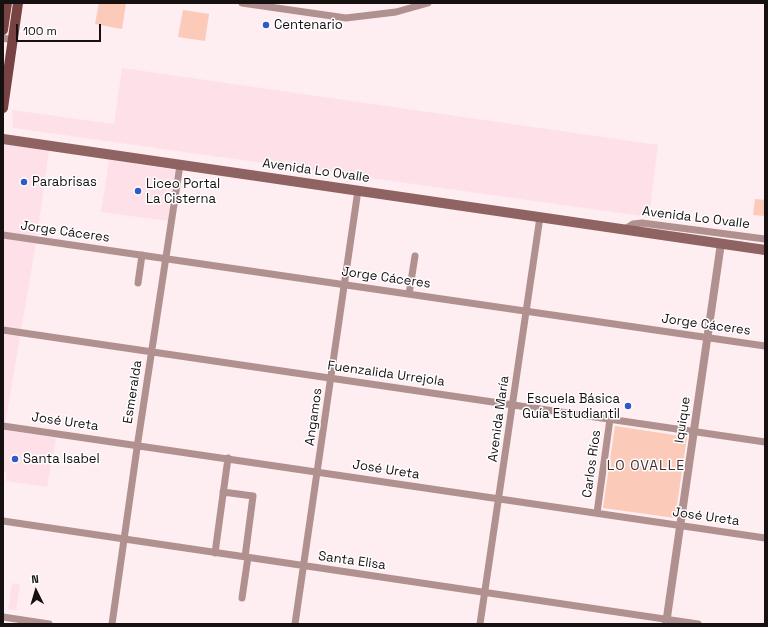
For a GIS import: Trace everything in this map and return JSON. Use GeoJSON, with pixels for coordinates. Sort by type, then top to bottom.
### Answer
{"type":"FeatureCollection","features":[{"type":"Feature","properties":{"kind":"main road"},"geometry":{"type":"LineString","coordinates":[[3,30],[7,3]]}},
{"type":"Feature","properties":{"kind":"main road"},"geometry":{"type":"LineString","coordinates":[[3,108],[8,39],[18,3]]}},
{"type":"Feature","properties":{"kind":"main road","name":"Avenida Lo Ovalle"},"geometry":{"type":"LineString","coordinates":[[3,139],[765,250]]}},
{"type":"Feature","properties":{"kind":"street"},"geometry":{"type":"LineString","coordinates":[[242,3],[261,4],[346,18],[396,12],[428,3]]}},
{"type":"Feature","properties":{"kind":"street","name":"Esmeralda"},"geometry":{"type":"LineString","coordinates":[[112,624],[137,445],[180,165]]}},
{"type":"Feature","properties":{"kind":"street","name":"Angamos"},"geometry":{"type":"LineString","coordinates":[[295,624],[332,378],[358,190]]}},
{"type":"Feature","properties":{"kind":"street","name":"Avenida María"},"geometry":{"type":"LineString","coordinates":[[480,624],[540,217]]}},
{"type":"Feature","properties":{"kind":"street","name":"Avenida Lo Ovalle"},"geometry":{"type":"LineString","coordinates":[[625,229],[632,224],[642,223],[765,239]]}},
{"type":"Feature","properties":{"kind":"street","name":"Jorge Cáceres"},"geometry":{"type":"LineString","coordinates":[[3,235],[765,346]]}},
{"type":"Feature","properties":{"kind":"street","name":"Iquique"},"geometry":{"type":"LineString","coordinates":[[666,622],[721,243]]}},
{"type":"Feature","properties":{"kind":"street"},"geometry":{"type":"LineString","coordinates":[[138,282],[142,255]]}},
{"type":"Feature","properties":{"kind":"street"},"geometry":{"type":"LineString","coordinates":[[409,294],[415,256]]}},
{"type":"Feature","properties":{"kind":"street","name":"Fuenzalida Urrejola"},"geometry":{"type":"LineString","coordinates":[[3,330],[765,442]]}},
{"type":"Feature","properties":{"kind":"street","name":"Carlos Ríos"},"geometry":{"type":"LineString","coordinates":[[597,513],[610,419]]}},
{"type":"Feature","properties":{"kind":"street","name":"José Ureta"},"geometry":{"type":"LineString","coordinates":[[3,426],[318,471],[765,538]]}},
{"type":"Feature","properties":{"kind":"street"},"geometry":{"type":"LineString","coordinates":[[215,553],[228,458]]}},
{"type":"Feature","properties":{"kind":"street"},"geometry":{"type":"LineString","coordinates":[[223,492],[253,496],[242,598]]}},
{"type":"Feature","properties":{"kind":"street","name":"Santa Elisa"},"geometry":{"type":"LineString","coordinates":[[3,522],[485,592],[666,622],[698,624]]}},
{"type":"Feature","properties":{"kind":"street"},"geometry":{"type":"LineString","coordinates":[[3,617],[49,624]]}},
{"type":"Feature","properties":{"kind":"shaded area"},"geometry":{"type":"Polygon","coordinates":[[[99,3],[126,3],[122,29],[95,24],[99,3]]]}},
{"type":"Feature","properties":{"kind":"shaded area"},"geometry":{"type":"Polygon","coordinates":[[[183,10],[209,14],[205,41],[178,37],[183,10]]]}},
{"type":"Feature","properties":{"kind":"shaded area"},"geometry":{"type":"Polygon","coordinates":[[[122,68],[658,145],[649,217],[13,128],[12,110],[114,124],[122,68]]]}},
{"type":"Feature","properties":{"kind":"shaded area"},"geometry":{"type":"Polygon","coordinates":[[[3,144],[49,151],[36,243],[4,430],[56,438],[47,487],[6,481],[7,472],[3,471],[3,144]]]}},
{"type":"Feature","properties":{"kind":"shaded area","name":"Liceo Portal La Cisterna"},"geometry":{"type":"Polygon","coordinates":[[[109,160],[175,170],[168,221],[101,212],[109,160]]]}},
{"type":"Feature","properties":{"kind":"shaded area"},"geometry":{"type":"Polygon","coordinates":[[[755,199],[765,200],[765,216],[753,215],[755,199]]]}},
{"type":"Feature","properties":{"kind":"shaded area"},"geometry":{"type":"Polygon","coordinates":[[[615,426],[687,437],[675,518],[603,508],[615,426]]]}},
{"type":"Feature","properties":{"kind":"shaded area"},"geometry":{"type":"Polygon","coordinates":[[[12,583],[20,585],[16,610],[8,609],[12,583]]]}},
{"type":"Feature","properties":{"kind":"place","name":"Centenario"},"geometry":{"type":"Point","coordinates":[266,25]}},
{"type":"Feature","properties":{"kind":"place","name":"Parabrisas"},"geometry":{"type":"Point","coordinates":[24,182]}},
{"type":"Feature","properties":{"kind":"place","name":"Liceo Portal La Cisterna"},"geometry":{"type":"Point","coordinates":[138,191]}},
{"type":"Feature","properties":{"kind":"place","name":"Escuela Básica Guía Estudiantil"},"geometry":{"type":"Point","coordinates":[628,406]}},
{"type":"Feature","properties":{"kind":"place","name":"Santa Isabel"},"geometry":{"type":"Point","coordinates":[15,459]}},
{"type":"Feature","properties":{"kind":"district","name":"LO OVALLE"},"geometry":{"type":"Point","coordinates":[646,466]}}]}
